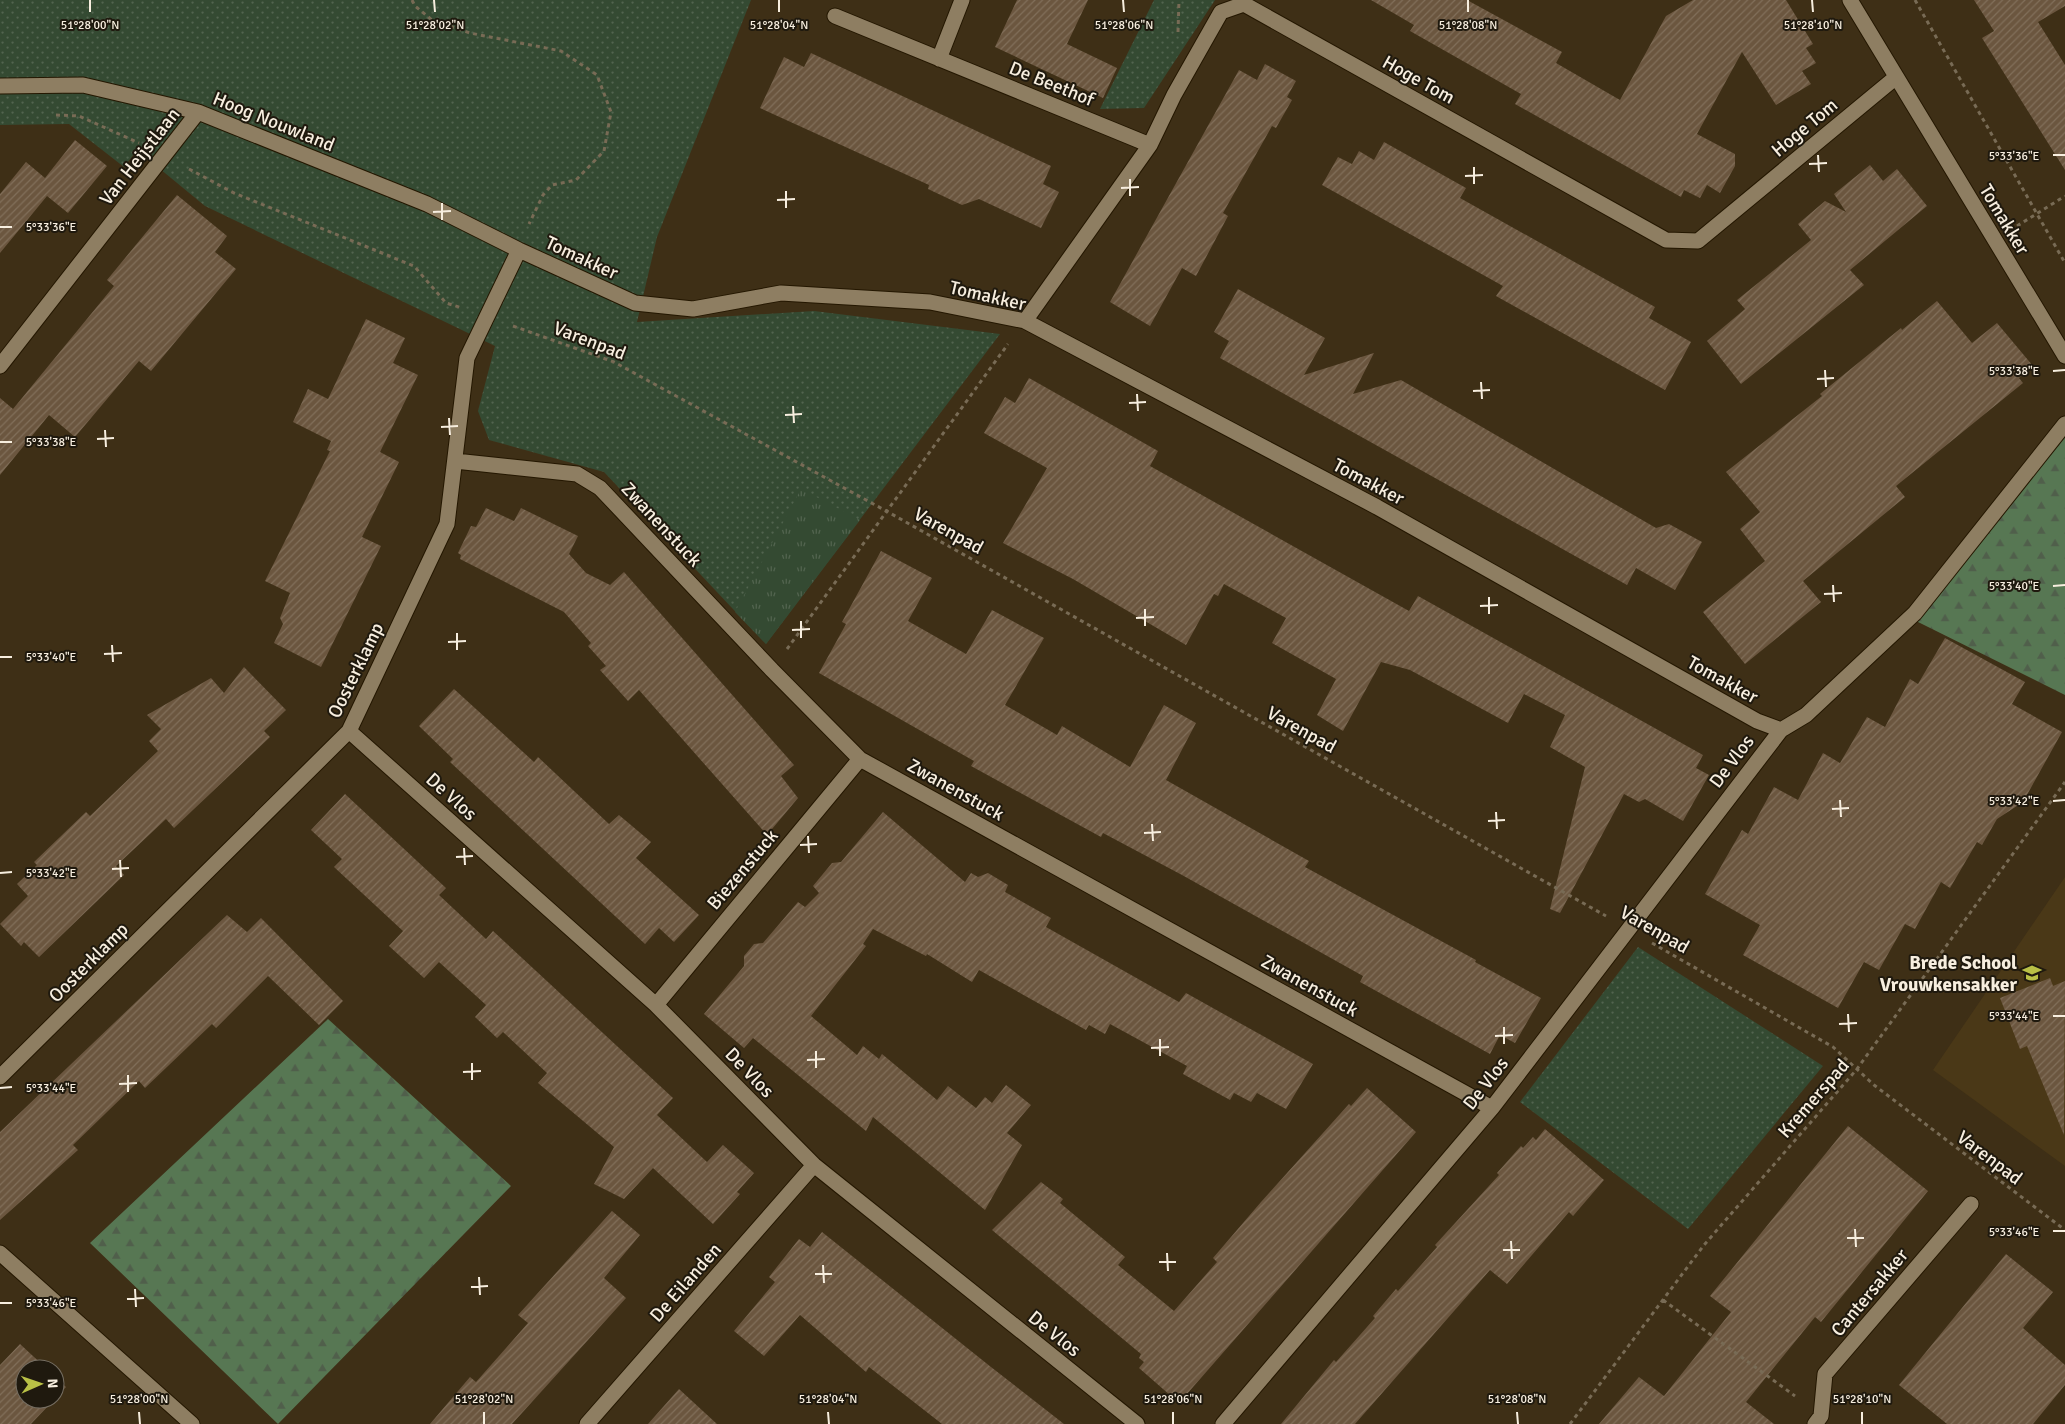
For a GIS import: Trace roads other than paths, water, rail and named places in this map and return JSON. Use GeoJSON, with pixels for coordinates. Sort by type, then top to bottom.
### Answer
{"type":"FeatureCollection","features":[{"type":"Feature","properties":{"kind":"street"},"geometry":{"type":"LineString","coordinates":[[939,59],[962,0]]}},
{"type":"Feature","properties":{"kind":"street","name":"Tomakker"},"geometry":{"type":"LineString","coordinates":[[1850,0],[1895,78],[2065,356]]}},
{"type":"Feature","properties":{"kind":"street","name":"Hoge Tom"},"geometry":{"type":"LineString","coordinates":[[1025,322],[1150,145],[1174,95],[1221,12],[1244,4],[1666,240],[1698,241],[1895,78]]}},
{"type":"Feature","properties":{"kind":"street","name":"De Beethof"},"geometry":{"type":"LineString","coordinates":[[836,16],[1150,145]]}},
{"type":"Feature","properties":{"kind":"street","name":"Hoog Nouwland"},"geometry":{"type":"LineString","coordinates":[[0,86],[83,85],[198,112],[427,204],[519,250]]}},
{"type":"Feature","properties":{"kind":"street","name":"Van Heijstlaan"},"geometry":{"type":"LineString","coordinates":[[0,366],[198,112]]}},
{"type":"Feature","properties":{"kind":"street","name":"Tomakker"},"geometry":{"type":"LineString","coordinates":[[519,250],[635,303],[692,309],[781,293],[930,302],[1025,322],[1377,507],[1757,721],[1781,730]]}},
{"type":"Feature","properties":{"kind":"street","name":"Oosterklamp"},"geometry":{"type":"LineString","coordinates":[[0,1077],[350,731],[447,524],[467,358],[519,250]]}},
{"type":"Feature","properties":{"kind":"street"},"geometry":{"type":"LineString","coordinates":[[1781,730],[1806,715],[1916,613],[2065,424]]}},
{"type":"Feature","properties":{"kind":"street","name":"Zwanenstuck"},"geometry":{"type":"LineString","coordinates":[[455,461],[577,474],[600,488],[772,670],[860,759],[1492,1108]]}},
{"type":"Feature","properties":{"kind":"street","name":"De Vlos"},"geometry":{"type":"LineString","coordinates":[[1223,1424],[1492,1108],[1781,730]]}},
{"type":"Feature","properties":{"kind":"street","name":"De Vlos"},"geometry":{"type":"LineString","coordinates":[[350,731],[656,1005],[814,1165],[1137,1424]]}},
{"type":"Feature","properties":{"kind":"street","name":"Biezenstuck"},"geometry":{"type":"LineString","coordinates":[[656,1005],[860,759]]}},
{"type":"Feature","properties":{"kind":"street","name":"De Eilanden"},"geometry":{"type":"LineString","coordinates":[[587,1424],[814,1165]]}},
{"type":"Feature","properties":{"kind":"street","name":"Cantersakker"},"geometry":{"type":"LineString","coordinates":[[1823,1421],[1826,1374],[1971,1204]]}},
{"type":"Feature","properties":{"kind":"street"},"geometry":{"type":"LineString","coordinates":[[0,1253],[192,1424]]}},
{"type":"Feature","properties":{"kind":"place","name":"Brede School Vrouwkensakker"},"geometry":{"type":"Point","coordinates":[2032,973]}}]}
